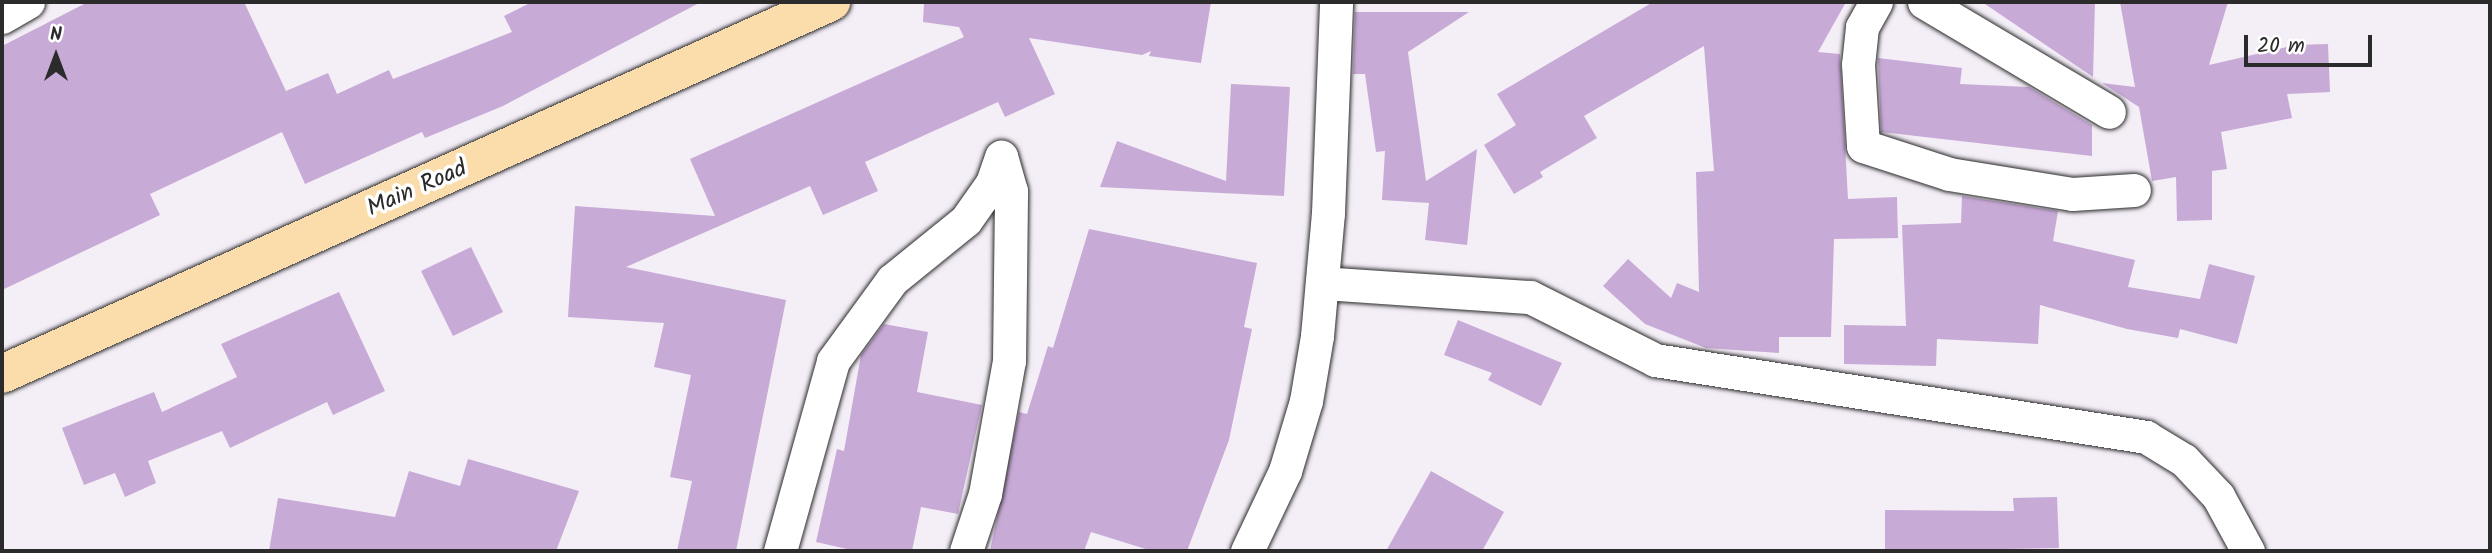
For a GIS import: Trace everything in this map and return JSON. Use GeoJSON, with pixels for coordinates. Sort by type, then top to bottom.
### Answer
{"type":"FeatureCollection","features":[{"type":"Feature","properties":{"kind":"main road","name":"Main Road"},"geometry":{"type":"LineString","coordinates":[[2,374],[831,2]]}},
{"type":"Feature","properties":{"kind":"street"},"geometry":{"type":"LineString","coordinates":[[2,17],[28,2]]}},
{"type":"Feature","properties":{"kind":"street"},"geometry":{"type":"LineString","coordinates":[[1247,551],[1285,471],[1306,401],[1322,283],[1336,2]]}},
{"type":"Feature","properties":{"kind":"street"},"geometry":{"type":"LineString","coordinates":[[1876,2],[1862,27],[1858,64],[1863,146],[1949,174],[2072,194],[2134,190]]}},
{"type":"Feature","properties":{"kind":"street"},"geometry":{"type":"LineString","coordinates":[[1924,2],[2109,112]]}},
{"type":"Feature","properties":{"kind":"street"},"geometry":{"type":"LineString","coordinates":[[780,551],[833,361],[891,281],[966,220],[992,183],[1001,158],[1011,191],[1009,361],[985,494],[966,551]]}},
{"type":"Feature","properties":{"kind":"street"},"geometry":{"type":"LineString","coordinates":[[1322,283],[1530,298],[1655,360],[2146,437],[2184,460],[2218,496],[2248,551]]}},
{"type":"Feature","properties":{"kind":"building"},"geometry":{"type":"Polygon","coordinates":[[[88,2],[244,2],[286,91],[328,73],[337,94],[389,70],[393,79],[512,32],[504,16],[532,2],[701,2],[503,106],[425,138],[422,132],[305,184],[282,132],[150,194],[160,215],[2,290],[2,46],[88,2]]]}},
{"type":"Feature","properties":{"kind":"building"},"geometry":{"type":"Polygon","coordinates":[[[924,2],[1211,2],[1201,63],[1149,56],[1151,51],[1142,55],[1029,38],[1055,94],[1005,117],[998,102],[865,162],[878,191],[823,215],[810,186],[626,267],[786,300],[736,551],[677,551],[692,481],[670,477],[691,375],[654,367],[664,323],[568,317],[575,206],[715,216],[690,159],[964,37],[959,27],[923,22],[924,2]]]}},
{"type":"Feature","properties":{"kind":"building"},"geometry":{"type":"Polygon","coordinates":[[[1653,2],[1846,2],[1818,52],[1840,54],[1848,199],[1897,197],[1898,238],[1834,239],[1831,337],[1779,337],[1779,353],[1706,348],[1645,324],[1603,286],[1628,259],[1671,298],[1677,283],[1699,292],[1696,172],[1714,171],[1704,46],[1584,116],[1597,138],[1540,172],[1543,177],[1514,194],[1484,145],[1516,125],[1497,94],[1653,2]]]}},
{"type":"Feature","properties":{"kind":"building"},"geometry":{"type":"Polygon","coordinates":[[[1982,2],[2095,2],[2093,77],[1982,2]]]}},
{"type":"Feature","properties":{"kind":"building"},"geometry":{"type":"Polygon","coordinates":[[[2120,2],[2228,2],[2209,65],[2295,45],[2328,44],[2330,92],[2287,94],[2292,118],[2221,132],[2227,169],[2212,171],[2212,220],[2177,221],[2176,177],[2152,181],[2139,107],[2102,83],[2135,87],[2120,2]]]}},
{"type":"Feature","properties":{"kind":"building"},"geometry":{"type":"Polygon","coordinates":[[[1355,12],[1469,12],[1408,52],[1426,181],[1477,149],[1467,245],[1425,240],[1429,203],[1382,200],[1385,151],[1376,152],[1365,74],[1353,74],[1355,12]]]}},
{"type":"Feature","properties":{"kind":"building"},"geometry":{"type":"Polygon","coordinates":[[[1878,58],[1962,68],[1960,84],[2029,87],[2092,125],[2092,156],[1881,132],[1878,58]]]}},
{"type":"Feature","properties":{"kind":"building"},"geometry":{"type":"Polygon","coordinates":[[[1231,84],[1290,87],[1284,196],[1100,187],[1117,141],[1226,181],[1231,84]]]}},
{"type":"Feature","properties":{"kind":"building"},"geometry":{"type":"Polygon","coordinates":[[[1962,196],[2058,211],[2053,241],[2135,260],[2128,287],[2200,299],[2209,264],[2255,276],[2237,344],[2180,329],[2178,338],[2127,329],[2040,305],[2038,344],[1937,339],[1936,366],[1844,364],[1844,325],[1906,326],[1902,225],[1961,223],[1962,196]]]}},
{"type":"Feature","properties":{"kind":"building"},"geometry":{"type":"Polygon","coordinates":[[[1089,229],[1257,263],[1244,327],[1252,329],[1229,440],[1187,551],[1152,551],[1091,532],[1084,551],[990,551],[1019,412],[1027,414],[1048,346],[1053,348],[1089,229]]]}},
{"type":"Feature","properties":{"kind":"building"},"geometry":{"type":"Polygon","coordinates":[[[471,247],[503,312],[453,336],[421,271],[471,247]]]}},
{"type":"Feature","properties":{"kind":"building"},"geometry":{"type":"Polygon","coordinates":[[[339,292],[385,391],[333,415],[327,402],[230,448],[222,431],[148,461],[156,483],[125,497],[115,473],[84,485],[62,428],[154,392],[162,412],[237,377],[221,344],[339,292]]]}},
{"type":"Feature","properties":{"kind":"building"},"geometry":{"type":"Polygon","coordinates":[[[1458,320],[1562,363],[1541,406],[1488,380],[1492,373],[1444,355],[1458,320]]]}},
{"type":"Feature","properties":{"kind":"building"},"geometry":{"type":"Polygon","coordinates":[[[884,324],[928,332],[917,392],[982,405],[958,514],[921,507],[912,551],[856,551],[816,542],[837,449],[844,451],[861,355],[884,324]]]}},
{"type":"Feature","properties":{"kind":"building"},"geometry":{"type":"Polygon","coordinates":[[[468,459],[579,491],[556,551],[269,551],[278,498],[395,517],[409,471],[460,486],[468,459]]]}},
{"type":"Feature","properties":{"kind":"building"},"geometry":{"type":"Polygon","coordinates":[[[1431,471],[1504,512],[1482,551],[1386,551],[1431,471]]]}},
{"type":"Feature","properties":{"kind":"building"},"geometry":{"type":"Polygon","coordinates":[[[2057,497],[2059,548],[1885,551],[1885,510],[2014,511],[2013,498],[2057,497]]]}}]}
